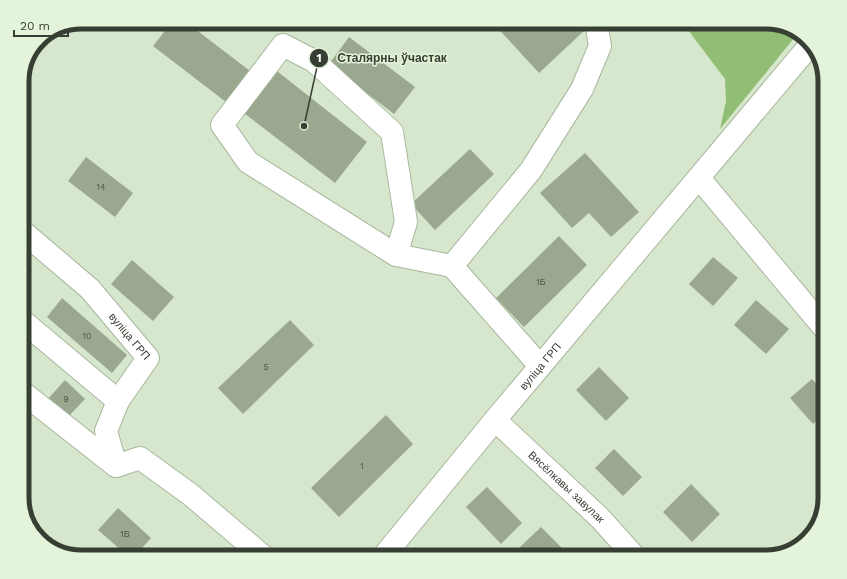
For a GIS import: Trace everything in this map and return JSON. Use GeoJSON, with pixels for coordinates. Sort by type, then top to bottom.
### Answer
{"type":"FeatureCollection","features":[{"type":"Feature","properties":{"kind":"street"},"geometry":{"type":"LineString","coordinates":[[452,266],[531,170],[582,89],[600,46],[597,29]]}},
{"type":"Feature","properties":{"kind":"street"},"geometry":{"type":"LineString","coordinates":[[396,255],[406,222],[392,132],[314,61],[283,45],[222,125],[248,162],[396,255],[452,266],[540,366]]}},
{"type":"Feature","properties":{"kind":"street","name":"вуліца ГРП"},"geometry":{"type":"LineString","coordinates":[[393,550],[495,420],[807,49]]}},
{"type":"Feature","properties":{"kind":"street"},"geometry":{"type":"LineString","coordinates":[[699,178],[818,321]]}},
{"type":"Feature","properties":{"kind":"street","name":"вуліца ГРП"},"geometry":{"type":"LineString","coordinates":[[29,237],[90,289],[148,358],[118,401],[106,431],[116,466]]}},
{"type":"Feature","properties":{"kind":"street"},"geometry":{"type":"LineString","coordinates":[[29,329],[118,401]]}},
{"type":"Feature","properties":{"kind":"street"},"geometry":{"type":"LineString","coordinates":[[29,398],[116,466],[140,458],[192,494],[256,550]]}},
{"type":"Feature","properties":{"kind":"street","name":"Вясёлкавы завулак"},"geometry":{"type":"LineString","coordinates":[[495,420],[600,518],[629,550]]}},
{"type":"Feature","properties":{"kind":"green space"},"geometry":{"type":"Polygon","coordinates":[[[687,29],[766,29],[783,32],[794,38],[720,129],[726,101],[725,79],[687,29]]]}},
{"type":"Feature","properties":{"kind":"building"},"geometry":{"type":"Polygon","coordinates":[[[166,29],[195,29],[250,71],[226,102],[153,46],[166,29]]]}},
{"type":"Feature","properties":{"kind":"building"},"geometry":{"type":"Polygon","coordinates":[[[498,29],[586,29],[539,73],[498,29]]]}},
{"type":"Feature","properties":{"kind":"building"},"geometry":{"type":"Polygon","coordinates":[[[349,37],[415,87],[394,114],[329,64],[349,37]]]}},
{"type":"Feature","properties":{"kind":"building"},"geometry":{"type":"Polygon","coordinates":[[[273,68],[367,142],[335,183],[240,110],[273,68]]]}},
{"type":"Feature","properties":{"kind":"building"},"geometry":{"type":"Polygon","coordinates":[[[470,149],[494,174],[435,230],[411,204],[470,149]]]}},
{"type":"Feature","properties":{"kind":"building"},"geometry":{"type":"Polygon","coordinates":[[[585,153],[639,212],[611,237],[589,213],[572,228],[540,193],[585,153]]]}},
{"type":"Feature","properties":{"kind":"building"},"geometry":{"type":"Polygon","coordinates":[[[86,157],[133,193],[115,217],[68,181],[86,157]]]}},
{"type":"Feature","properties":{"kind":"building"},"geometry":{"type":"Polygon","coordinates":[[[559,236],[587,265],[524,327],[496,298],[559,236]]]}},
{"type":"Feature","properties":{"kind":"building"},"geometry":{"type":"Polygon","coordinates":[[[713,257],[738,278],[713,306],[689,284],[713,257]]]}},
{"type":"Feature","properties":{"kind":"building"},"geometry":{"type":"Polygon","coordinates":[[[132,260],[174,297],[153,321],[111,284],[132,260]]]}},
{"type":"Feature","properties":{"kind":"building"},"geometry":{"type":"Polygon","coordinates":[[[62,298],[127,355],[112,373],[47,317],[62,298]]]}},
{"type":"Feature","properties":{"kind":"building"},"geometry":{"type":"Polygon","coordinates":[[[756,300],[789,329],[766,354],[734,325],[756,300]]]}},
{"type":"Feature","properties":{"kind":"building"},"geometry":{"type":"Polygon","coordinates":[[[290,320],[314,345],[243,414],[218,388],[290,320]]]}},
{"type":"Feature","properties":{"kind":"building"},"geometry":{"type":"Polygon","coordinates":[[[599,367],[629,398],[606,421],[576,390],[599,367]]]}},
{"type":"Feature","properties":{"kind":"building"},"geometry":{"type":"Polygon","coordinates":[[[812,379],[818,386],[818,420],[813,424],[790,398],[812,379]]]}},
{"type":"Feature","properties":{"kind":"building"},"geometry":{"type":"Polygon","coordinates":[[[65,380],[85,399],[67,418],[47,400],[65,380]]]}},
{"type":"Feature","properties":{"kind":"building"},"geometry":{"type":"Polygon","coordinates":[[[386,415],[413,444],[339,517],[311,488],[386,415]]]}},
{"type":"Feature","properties":{"kind":"building"},"geometry":{"type":"Polygon","coordinates":[[[614,449],[642,477],[623,496],[595,468],[614,449]]]}},
{"type":"Feature","properties":{"kind":"building"},"geometry":{"type":"Polygon","coordinates":[[[691,484],[720,514],[692,542],[663,512],[691,484]]]}},
{"type":"Feature","properties":{"kind":"building"},"geometry":{"type":"Polygon","coordinates":[[[487,487],[522,523],[501,544],[466,507],[487,487]]]}},
{"type":"Feature","properties":{"kind":"building"},"geometry":{"type":"Polygon","coordinates":[[[118,508],[151,538],[140,550],[121,550],[98,530],[118,508]]]}},
{"type":"Feature","properties":{"kind":"building"},"geometry":{"type":"Polygon","coordinates":[[[541,527],[564,550],[521,550],[519,548],[541,527]]]}},
{"type":"Feature","properties":{"kind":"place","name":"Сталярны ўчастак"},"geometry":{"type":"Point","coordinates":[304,126]}}]}
